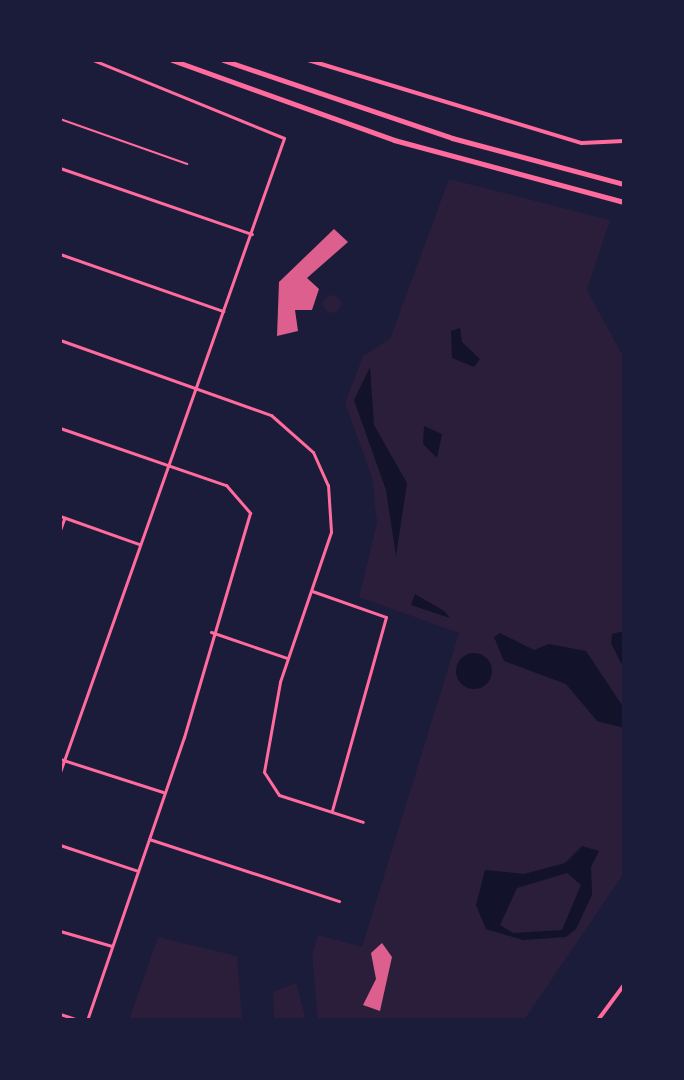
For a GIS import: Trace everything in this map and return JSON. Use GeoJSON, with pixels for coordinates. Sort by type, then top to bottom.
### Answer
{"type":"FeatureCollection","features":[{"type":"Feature","properties":{"kind":"main road"},"geometry":{"type":"LineString","coordinates":[[172,60],[406,144],[624,202]]}},
{"type":"Feature","properties":{"kind":"main road"},"geometry":{"type":"LineString","coordinates":[[223,60],[452,138],[624,184]]}},
{"type":"Feature","properties":{"kind":"street"},"geometry":{"type":"LineString","coordinates":[[60,772],[62,759],[252,234],[283,135],[93,60]]}},
{"type":"Feature","properties":{"kind":"street"},"geometry":{"type":"LineString","coordinates":[[312,60],[582,143],[624,141]]}},
{"type":"Feature","properties":{"kind":"street"},"geometry":{"type":"LineString","coordinates":[[60,168],[252,234]]}},
{"type":"Feature","properties":{"kind":"street"},"geometry":{"type":"LineString","coordinates":[[60,254],[224,311]]}},
{"type":"Feature","properties":{"kind":"street"},"geometry":{"type":"LineString","coordinates":[[60,340],[271,415],[313,452],[332,511],[312,591],[287,658],[265,777],[279,795],[363,822]]}},
{"type":"Feature","properties":{"kind":"street"},"geometry":{"type":"LineString","coordinates":[[60,428],[226,485],[246,502],[250,519],[211,632],[165,793],[87,1020]]}},
{"type":"Feature","properties":{"kind":"street"},"geometry":{"type":"LineString","coordinates":[[60,530],[62,517],[140,544]]}},
{"type":"Feature","properties":{"kind":"street"},"geometry":{"type":"LineString","coordinates":[[312,591],[385,616],[385,628],[332,812]]}},
{"type":"Feature","properties":{"kind":"street"},"geometry":{"type":"LineString","coordinates":[[211,632],[287,658]]}},
{"type":"Feature","properties":{"kind":"street"},"geometry":{"type":"LineString","coordinates":[[62,759],[165,793]]}},
{"type":"Feature","properties":{"kind":"street"},"geometry":{"type":"LineString","coordinates":[[149,839],[339,901]]}},
{"type":"Feature","properties":{"kind":"street"},"geometry":{"type":"LineString","coordinates":[[60,845],[138,871]]}},
{"type":"Feature","properties":{"kind":"street"},"geometry":{"type":"LineString","coordinates":[[60,931],[112,946]]}},
{"type":"Feature","properties":{"kind":"street"},"geometry":{"type":"LineString","coordinates":[[598,1020],[624,985]]}},
{"type":"Feature","properties":{"kind":"street"},"geometry":{"type":"LineString","coordinates":[[60,1014],[78,1020]]}},
{"type":"Feature","properties":{"kind":"lane"},"geometry":{"type":"LineString","coordinates":[[60,119],[187,164]]}},
{"type":"Feature","properties":{"kind":"shaded area"},"geometry":{"type":"Polygon","coordinates":[[[449,179],[610,220],[587,290],[624,358],[624,873],[524,1020],[318,1020],[312,955],[318,935],[362,947],[459,633],[359,597],[377,523],[372,477],[345,403],[363,356],[390,339],[449,179]]]}},
{"type":"Feature","properties":{"kind":"shaded area"},"geometry":{"type":"Polygon","coordinates":[[[332,295],[341,304],[332,313],[323,304],[332,295]]]}},
{"type":"Feature","properties":{"kind":"shaded area"},"geometry":{"type":"Polygon","coordinates":[[[460,328],[462,342],[480,359],[474,367],[452,358],[451,331],[460,328]]]}},
{"type":"Feature","properties":{"kind":"shaded area"},"geometry":{"type":"Polygon","coordinates":[[[370,367],[374,425],[407,483],[396,556],[386,490],[354,400],[370,367]]]}},
{"type":"Feature","properties":{"kind":"shaded area"},"geometry":{"type":"Polygon","coordinates":[[[424,426],[442,434],[437,458],[423,444],[424,426]]]}},
{"type":"Feature","properties":{"kind":"shaded area"},"geometry":{"type":"Polygon","coordinates":[[[415,594],[444,611],[450,618],[411,605],[415,594]]]}},
{"type":"Feature","properties":{"kind":"shaded area"},"geometry":{"type":"Polygon","coordinates":[[[624,631],[624,669],[611,643],[612,634],[624,631]]]}},
{"type":"Feature","properties":{"kind":"shaded area"},"geometry":{"type":"Polygon","coordinates":[[[500,633],[534,650],[549,644],[586,651],[624,708],[624,728],[597,721],[566,684],[504,661],[494,637],[500,633]]]}},
{"type":"Feature","properties":{"kind":"shaded area"},"geometry":{"type":"Polygon","coordinates":[[[474,653],[486,659],[492,671],[486,683],[474,689],[462,683],[456,671],[462,659],[474,653]]]}},
{"type":"Feature","properties":{"kind":"shaded area"},"geometry":{"type":"Polygon","coordinates":[[[582,846],[599,851],[591,867],[592,895],[576,929],[566,937],[523,940],[486,929],[476,905],[485,870],[524,874],[565,863],[582,846]],[[567,873],[517,888],[500,925],[513,933],[562,930],[581,885],[567,873]]]}},
{"type":"Feature","properties":{"kind":"shaded area"},"geometry":{"type":"Polygon","coordinates":[[[158,937],[237,956],[242,1020],[129,1020],[158,937]]]}},
{"type":"Feature","properties":{"kind":"shaded area"},"geometry":{"type":"Polygon","coordinates":[[[296,983],[306,1020],[274,1020],[273,992],[296,983]]]}},
{"type":"Feature","properties":{"kind":"building"},"geometry":{"type":"Polygon","coordinates":[[[334,229],[348,242],[307,278],[319,289],[312,310],[295,310],[298,331],[277,336],[279,282],[334,229]]]}},
{"type":"Feature","properties":{"kind":"building"},"geometry":{"type":"Polygon","coordinates":[[[382,943],[392,957],[380,1011],[363,1005],[376,979],[371,953],[382,943]]]}}]}
